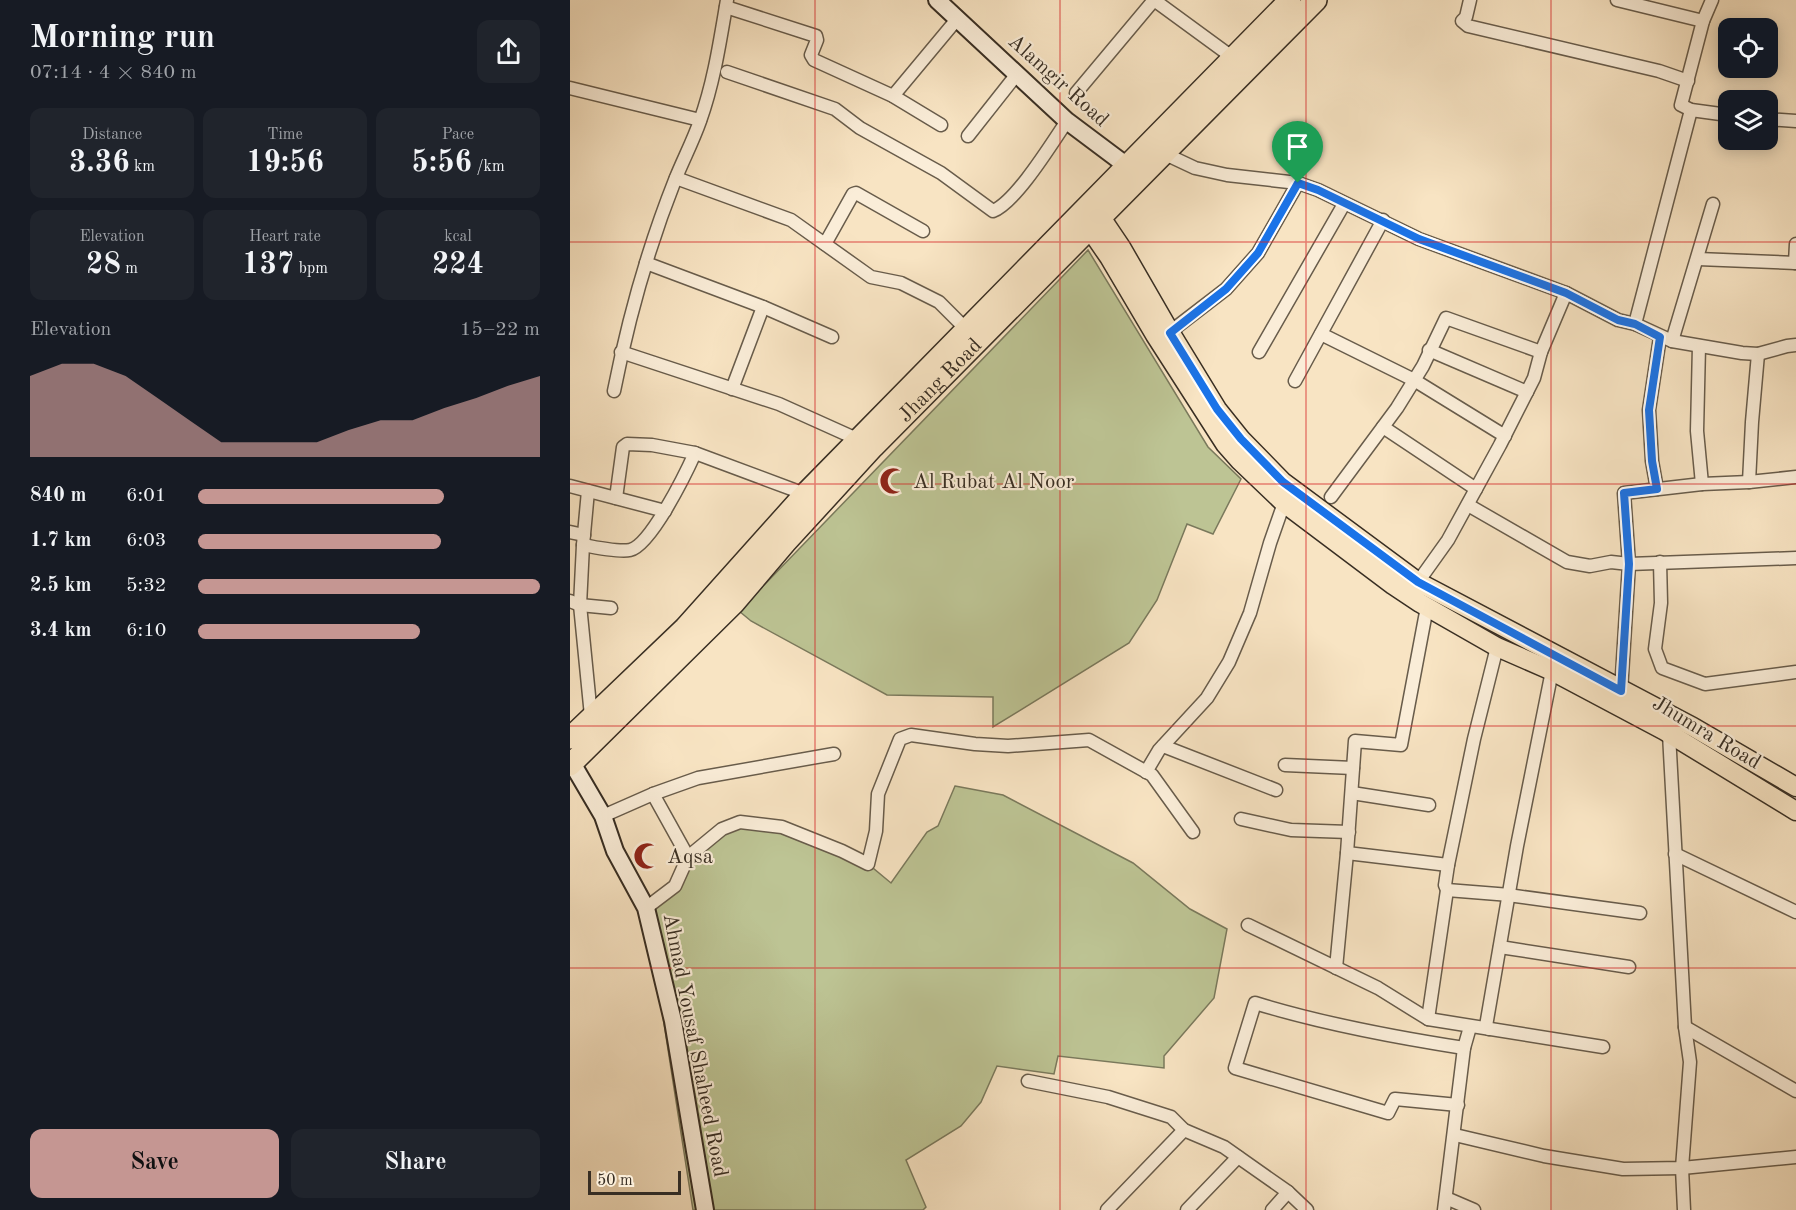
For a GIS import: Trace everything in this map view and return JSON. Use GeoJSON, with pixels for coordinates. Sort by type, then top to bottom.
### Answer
{"type":"FeatureCollection","features":[{"type":"Feature","properties":{"kind":"highway","name":"Jhang Road"},"geometry":{"type":"LineString","coordinates":[[570,738],[881,439],[1090,216],[1127,166],[1290,0]]}},
{"type":"Feature","properties":{"kind":"highway","name":"Jhang Road"},"geometry":{"type":"LineString","coordinates":[[571,764],[734,603],[805,494],[966,328],[1163,153],[1316,0]]}},
{"type":"Feature","properties":{"kind":"main road","name":"Jhumra Road"},"geometry":{"type":"LineString","coordinates":[[1090,216],[1170,333],[1217,409],[1241,439],[1283,482],[1418,582],[1621,691],[1796,811]]}},
{"type":"Feature","properties":{"kind":"main road","name":"Jhumra Road"},"geometry":{"type":"LineString","coordinates":[[1090,216],[1186,386],[1225,444],[1284,503],[1393,585],[1497,647],[1673,727],[1796,787]]}},
{"type":"Feature","properties":{"kind":"street","name":"Alamgir Road"},"geometry":{"type":"LineString","coordinates":[[938,0],[1067,121],[1127,166]]}},
{"type":"Feature","properties":{"kind":"street"},"geometry":{"type":"LineString","coordinates":[[1076,93],[1154,0],[1232,57]]}},
{"type":"Feature","properties":{"kind":"street"},"geometry":{"type":"LineString","coordinates":[[1470,0],[1466,16],[1462,21],[1468,26],[1659,71],[1689,81]]}},
{"type":"Feature","properties":{"kind":"street"},"geometry":{"type":"LineString","coordinates":[[1617,0],[1703,21]]}},
{"type":"Feature","properties":{"kind":"street"},"geometry":{"type":"LineString","coordinates":[[1712,0],[1703,21],[1681,105],[1691,110],[1718,114]]}},
{"type":"Feature","properties":{"kind":"street"},"geometry":{"type":"LineString","coordinates":[[614,391],[621,352],[646,263],[676,178],[700,120],[715,69],[727,4],[816,36],[818,40],[812,55],[814,60],[893,96],[941,125]]}},
{"type":"Feature","properties":{"kind":"street"},"geometry":{"type":"LineString","coordinates":[[893,96],[958,18]]}},
{"type":"Feature","properties":{"kind":"street"},"geometry":{"type":"LineString","coordinates":[[727,72],[835,109],[860,128],[941,173],[993,211],[997,210],[1020,186],[1067,121]]}},
{"type":"Feature","properties":{"kind":"street"},"geometry":{"type":"LineString","coordinates":[[968,136],[1017,74]]}},
{"type":"Feature","properties":{"kind":"street"},"geometry":{"type":"LineString","coordinates":[[570,88],[700,120]]}},
{"type":"Feature","properties":{"kind":"street"},"geometry":{"type":"LineString","coordinates":[[1635,324],[1691,110]]}},
{"type":"Feature","properties":{"kind":"street"},"geometry":{"type":"LineString","coordinates":[[1778,120],[1796,121]]}},
{"type":"Feature","properties":{"kind":"street"},"geometry":{"type":"LineString","coordinates":[[1163,153],[1195,168],[1227,175],[1298,183],[1318,190],[1419,239],[1566,293],[1618,320],[1635,324],[1672,341],[1758,354],[1787,345],[1796,345]]}},
{"type":"Feature","properties":{"kind":"street"},"geometry":{"type":"LineString","coordinates":[[676,178],[791,220],[871,277],[901,283],[939,303],[966,328]]}},
{"type":"Feature","properties":{"kind":"street"},"geometry":{"type":"LineString","coordinates":[[1170,333],[1226,289],[1258,253],[1298,183]]}},
{"type":"Feature","properties":{"kind":"street"},"geometry":{"type":"LineString","coordinates":[[825,244],[853,194],[856,193],[923,231]]}},
{"type":"Feature","properties":{"kind":"street"},"geometry":{"type":"LineString","coordinates":[[1259,352],[1344,204]]}},
{"type":"Feature","properties":{"kind":"street"},"geometry":{"type":"LineString","coordinates":[[1672,341],[1713,204]]}},
{"type":"Feature","properties":{"kind":"street"},"geometry":{"type":"LineString","coordinates":[[1295,381],[1383,220]]}},
{"type":"Feature","properties":{"kind":"street"},"geometry":{"type":"LineString","coordinates":[[1698,259],[1795,263],[1796,244]]}},
{"type":"Feature","properties":{"kind":"street"},"geometry":{"type":"LineString","coordinates":[[646,263],[832,337]]}},
{"type":"Feature","properties":{"kind":"street"},"geometry":{"type":"LineString","coordinates":[[1418,582],[1448,540],[1505,436],[1534,378],[1541,352],[1566,293]]}},
{"type":"Feature","properties":{"kind":"street"},"geometry":{"type":"LineString","coordinates":[[732,389],[763,308]]}},
{"type":"Feature","properties":{"kind":"street"},"geometry":{"type":"LineString","coordinates":[[1331,498],[1414,380],[1446,318],[1541,352]]}},
{"type":"Feature","properties":{"kind":"street"},"geometry":{"type":"LineString","coordinates":[[1321,334],[1414,380],[1505,436]]}},
{"type":"Feature","properties":{"kind":"street"},"geometry":{"type":"LineString","coordinates":[[1657,489],[1652,461],[1649,410],[1660,337]]}},
{"type":"Feature","properties":{"kind":"street"},"geometry":{"type":"LineString","coordinates":[[1699,346],[1697,431],[1702,484]]}},
{"type":"Feature","properties":{"kind":"street"},"geometry":{"type":"LineString","coordinates":[[1429,350],[1527,392]]}},
{"type":"Feature","properties":{"kind":"street"},"geometry":{"type":"LineString","coordinates":[[621,352],[779,404],[859,440]]}},
{"type":"Feature","properties":{"kind":"street"},"geometry":{"type":"LineString","coordinates":[[1749,482],[1758,354]]}},
{"type":"Feature","properties":{"kind":"street"},"geometry":{"type":"LineString","coordinates":[[1383,427],[1476,489]]}},
{"type":"Feature","properties":{"kind":"street"},"geometry":{"type":"LineString","coordinates":[[616,498],[624,445],[652,445],[695,453],[805,494]]}},
{"type":"Feature","properties":{"kind":"street"},"geometry":{"type":"LineString","coordinates":[[570,532],[584,540],[629,551],[640,545],[665,511],[695,453]]}},
{"type":"Feature","properties":{"kind":"street"},"geometry":{"type":"LineString","coordinates":[[1621,691],[1629,564],[1624,493],[1796,477]]}},
{"type":"Feature","properties":{"kind":"street"},"geometry":{"type":"LineString","coordinates":[[570,486],[665,511]]}},
{"type":"Feature","properties":{"kind":"street"},"geometry":{"type":"LineString","coordinates":[[588,491],[575,603],[591,716]]}},
{"type":"Feature","properties":{"kind":"street"},"geometry":{"type":"LineString","coordinates":[[1146,772],[1163,746],[1207,698],[1229,662],[1250,613],[1284,503]]}},
{"type":"Feature","properties":{"kind":"street"},"geometry":{"type":"LineString","coordinates":[[1468,505],[1567,562],[1590,566],[1611,562],[1629,564],[1796,558]]}},
{"type":"Feature","properties":{"kind":"street"},"geometry":{"type":"LineString","coordinates":[[1660,562],[1661,603],[1655,649],[1662,668],[1705,684],[1796,672]]}},
{"type":"Feature","properties":{"kind":"street"},"geometry":{"type":"LineString","coordinates":[[575,603],[611,608]]}},
{"type":"Feature","properties":{"kind":"street"},"geometry":{"type":"LineString","coordinates":[[1335,968],[1349,832],[1355,741],[1401,745],[1427,607]]}},
{"type":"Feature","properties":{"kind":"street"},"geometry":{"type":"LineString","coordinates":[[1428,1019],[1447,890],[1445,885],[1448,865],[1474,739],[1497,647]]}},
{"type":"Feature","properties":{"kind":"street"},"geometry":{"type":"LineString","coordinates":[[1489,1029],[1486,1026],[1509,895],[1552,671]]}},
{"type":"Feature","properties":{"kind":"street"},"geometry":{"type":"LineString","coordinates":[[1673,727],[1675,854],[1685,1027],[1690,1062],[1682,1168],[1684,1210]]}},
{"type":"Feature","properties":{"kind":"street"},"geometry":{"type":"LineString","coordinates":[[646,908],[675,886],[688,857],[722,829],[740,822],[782,827],[868,864],[876,831],[878,794],[900,739],[911,735],[1008,746],[1089,740],[1152,775],[1193,832]]}},
{"type":"Feature","properties":{"kind":"street"},"geometry":{"type":"LineString","coordinates":[[1163,746],[1276,790]]}},
{"type":"Feature","properties":{"kind":"street"},"geometry":{"type":"LineString","coordinates":[[603,816],[652,794],[698,778],[834,754]]}},
{"type":"Feature","properties":{"kind":"street","name":"Ahmad Yousaf Shaheed Road"},"geometry":{"type":"LineString","coordinates":[[571,764],[603,816],[615,851],[646,908],[672,1021],[705,1210]]}},
{"type":"Feature","properties":{"kind":"street"},"geometry":{"type":"LineString","coordinates":[[1286,765],[1353,768]]}},
{"type":"Feature","properties":{"kind":"street"},"geometry":{"type":"LineString","coordinates":[[1352,793],[1429,804]]}},
{"type":"Feature","properties":{"kind":"street"},"geometry":{"type":"LineString","coordinates":[[652,794],[688,857]]}},
{"type":"Feature","properties":{"kind":"street"},"geometry":{"type":"LineString","coordinates":[[1241,819],[1291,830],[1349,832]]}},
{"type":"Feature","properties":{"kind":"street"},"geometry":{"type":"LineString","coordinates":[[1347,853],[1448,865]]}},
{"type":"Feature","properties":{"kind":"street"},"geometry":{"type":"LineString","coordinates":[[1675,854],[1796,912]]}},
{"type":"Feature","properties":{"kind":"street"},"geometry":{"type":"LineString","coordinates":[[1447,890],[1509,895],[1640,913]]}},
{"type":"Feature","properties":{"kind":"street"},"geometry":{"type":"LineString","coordinates":[[1248,925],[1378,988],[1428,1019],[1463,1023],[1470,1027],[1547,1036],[1603,1047]]}},
{"type":"Feature","properties":{"kind":"street"},"geometry":{"type":"LineString","coordinates":[[1500,947],[1629,968]]}},
{"type":"Feature","properties":{"kind":"street"},"geometry":{"type":"LineString","coordinates":[[1458,1105],[1395,1099],[1388,1113],[1235,1068],[1255,1003],[1296,1016],[1375,1033],[1464,1048]]}},
{"type":"Feature","properties":{"kind":"street"},"geometry":{"type":"LineString","coordinates":[[1470,1027],[1464,1048],[1445,1204],[1474,1210]]}},
{"type":"Feature","properties":{"kind":"street"},"geometry":{"type":"LineString","coordinates":[[1685,1027],[1796,1091]]}},
{"type":"Feature","properties":{"kind":"street"},"geometry":{"type":"LineString","coordinates":[[1029,1081],[1108,1097],[1171,1117],[1184,1130],[1224,1147],[1288,1192],[1307,1210]]}},
{"type":"Feature","properties":{"kind":"street"},"geometry":{"type":"LineString","coordinates":[[1107,1210],[1184,1130]]}},
{"type":"Feature","properties":{"kind":"street"},"geometry":{"type":"LineString","coordinates":[[1455,1134],[1544,1156],[1623,1169],[1682,1168],[1796,1157]]}},
{"type":"Feature","properties":{"kind":"street"},"geometry":{"type":"LineString","coordinates":[[1186,1210],[1238,1157]]}},
{"type":"Feature","properties":{"kind":"street"},"geometry":{"type":"LineString","coordinates":[[1272,1210],[1288,1192]]}},
{"type":"Feature","properties":{"kind":"green space"},"geometry":{"type":"Polygon","coordinates":[[[1088,250],[1208,447],[1241,479],[1213,534],[1187,524],[1157,600],[1129,643],[993,727],[993,697],[887,695],[751,621],[739,611],[1088,250]]]}},
{"type":"Feature","properties":{"kind":"green space"},"geometry":{"type":"Polygon","coordinates":[[[955,786],[1003,795],[1133,863],[1190,909],[1227,929],[1214,998],[1164,1056],[1164,1068],[1058,1056],[1054,1074],[997,1066],[981,1102],[961,1126],[906,1160],[926,1207],[923,1210],[693,1210],[646,908],[675,886],[688,857],[722,829],[763,824],[868,864],[891,883],[927,832],[938,826],[955,786]]]}},
{"type":"Feature","properties":{"kind":"place","name":"Al Rubat Al Noor"},"geometry":{"type":"Point","coordinates":[893,481]}},
{"type":"Feature","properties":{"kind":"place","name":"Aqsa"},"geometry":{"type":"Point","coordinates":[647,856]}},
{"type":"Feature","properties":{"kind":"route"},"geometry":{"type":"LineString","coordinates":[[1298,183],[1383,220],[1419,239],[1566,293],[1618,320],[1635,324],[1660,337],[1649,410],[1652,461],[1657,489],[1624,493],[1629,564],[1621,691],[1418,582],[1283,482],[1241,439],[1217,409],[1170,333],[1226,289],[1258,253],[1298,183]]}}]}
